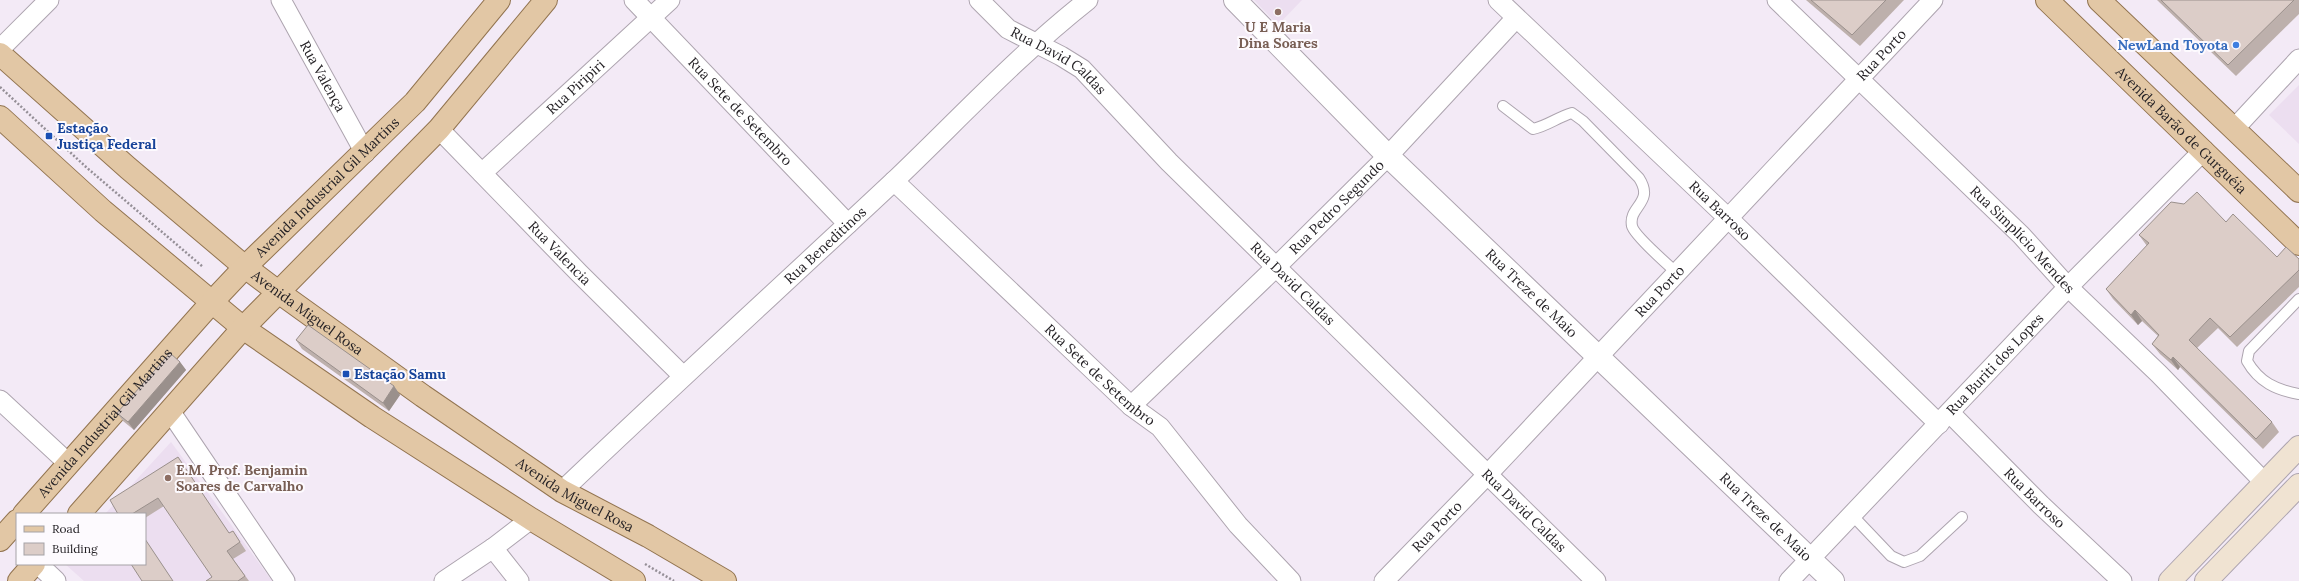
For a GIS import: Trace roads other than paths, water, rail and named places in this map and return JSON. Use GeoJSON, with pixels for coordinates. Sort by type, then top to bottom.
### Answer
{"type":"FeatureCollection","features":[{"type":"Feature","properties":{"kind":"main road","name":"Avenida Industrial Gil Martins"},"geometry":{"type":"LineString","coordinates":[[25,513],[68,462],[219,294],[245,267],[365,153],[415,102],[499,0]]}},
{"type":"Feature","properties":{"kind":"main road"},"geometry":{"type":"LineString","coordinates":[[80,513],[277,291],[439,128],[546,0]]}},
{"type":"Feature","properties":{"kind":"main road","name":"Avenida Barão de Gurguéia"},"geometry":{"type":"LineString","coordinates":[[2047,0],[2204,150],[2299,244]]}},
{"type":"Feature","properties":{"kind":"main road"},"geometry":{"type":"LineString","coordinates":[[2099,0],[2299,191]]}},
{"type":"Feature","properties":{"kind":"main road","name":"Avenida Miguel Rosa"},"geometry":{"type":"LineString","coordinates":[[0,54],[128,168],[245,267],[277,291],[423,396],[562,491],[648,536],[725,581]]}},
{"type":"Feature","properties":{"kind":"main road"},"geometry":{"type":"LineString","coordinates":[[0,117],[103,211],[219,294],[243,328],[372,417],[532,519],[634,581]]}},
{"type":"Feature","properties":{"kind":"main road"},"geometry":{"type":"LineString","coordinates":[[2170,581],[2299,447]]}},
{"type":"Feature","properties":{"kind":"main road"},"geometry":{"type":"LineString","coordinates":[[2206,581],[2268,517],[2296,496]]}},
{"type":"Feature","properties":{"kind":"main road"},"geometry":{"type":"LineString","coordinates":[[2247,500],[2268,517]]}},
{"type":"Feature","properties":{"kind":"main road"},"geometry":{"type":"LineString","coordinates":[[19,581],[33,565]]}},
{"type":"Feature","properties":{"kind":"street"},"geometry":{"type":"LineString","coordinates":[[0,49],[49,0]]}},
{"type":"Feature","properties":{"kind":"street","name":"Rua Valença"},"geometry":{"type":"LineString","coordinates":[[281,0],[365,153]]}},
{"type":"Feature","properties":{"kind":"street","name":"Rua Sete de Setembro"},"geometry":{"type":"LineString","coordinates":[[634,0],[848,224]]}},
{"type":"Feature","properties":{"kind":"street","name":"Rua Piripiri"},"geometry":{"type":"LineString","coordinates":[[482,173],[670,0]]}},
{"type":"Feature","properties":{"kind":"street","name":"Rua David Caldas"},"geometry":{"type":"LineString","coordinates":[[979,0],[1008,29],[1082,69],[1169,162],[1596,581]]}},
{"type":"Feature","properties":{"kind":"street","name":"Rua Beneditinos"},"geometry":{"type":"LineString","coordinates":[[562,491],[683,376],[894,181],[1034,44],[1088,0]]}},
{"type":"Feature","properties":{"kind":"street","name":"Rua Treze de Maio"},"geometry":{"type":"LineString","coordinates":[[1235,0],[1388,156],[1597,358],[1833,581]]}},
{"type":"Feature","properties":{"kind":"street","name":"Rua Barroso"},"geometry":{"type":"LineString","coordinates":[[1498,0],[1728,218],[1944,418],[2036,500],[2122,581]]}},
{"type":"Feature","properties":{"kind":"street","name":"Rua Simplício Mendes"},"geometry":{"type":"LineString","coordinates":[[1777,0],[2021,235],[2068,287],[2159,374],[2265,482]]}},
{"type":"Feature","properties":{"kind":"street","name":"Rua Porto"},"geometry":{"type":"LineString","coordinates":[[1384,581],[1488,474],[1933,0]]}},
{"type":"Feature","properties":{"kind":"street","name":"Rua Pedro Segundo"},"geometry":{"type":"LineString","coordinates":[[1131,406],[1276,267],[1388,156],[1516,18]]}},
{"type":"Feature","properties":{"kind":"street"},"geometry":{"type":"LineString","coordinates":[[2234,129],[2299,59]]}},
{"type":"Feature","properties":{"kind":"street","name":"Rua Valencia"},"geometry":{"type":"LineString","coordinates":[[439,128],[579,274],[683,376]]}},
{"type":"Feature","properties":{"kind":"street","name":"Rua Buriti dos Lopes"},"geometry":{"type":"LineString","coordinates":[[1789,581],[2068,287],[2204,150]]}},
{"type":"Feature","properties":{"kind":"street","name":"Rua Sete de Setembro"},"geometry":{"type":"LineString","coordinates":[[894,181],[1131,406],[1160,427],[1238,525],[1291,581]]}},
{"type":"Feature","properties":{"kind":"street"},"geometry":{"type":"LineString","coordinates":[[0,400],[68,462]]}},
{"type":"Feature","properties":{"kind":"street"},"geometry":{"type":"LineString","coordinates":[[170,411],[285,581]]}},
{"type":"Feature","properties":{"kind":"street"},"geometry":{"type":"LineString","coordinates":[[444,581],[493,548],[532,519]]}},
{"type":"Feature","properties":{"kind":"street"},"geometry":{"type":"LineString","coordinates":[[493,548],[519,581]]}},
{"type":"Feature","properties":{"kind":"street"},"geometry":{"type":"LineString","coordinates":[[39,565],[56,581]]}},
{"type":"Feature","properties":{"kind":"lane"},"geometry":{"type":"LineString","coordinates":[[1503,106],[1533,129],[1542,127],[1558,117],[1572,113],[1583,121],[1639,178],[1645,187],[1644,200],[1633,217],[1632,226],[1636,234],[1677,273]]}},
{"type":"Feature","properties":{"kind":"lane"},"geometry":{"type":"LineString","coordinates":[[2299,299],[2249,351],[2247,361],[2253,371],[2269,386],[2281,391],[2299,394]]}},
{"type":"Feature","properties":{"kind":"lane"},"geometry":{"type":"LineString","coordinates":[[1852,515],[1891,556],[1904,562],[1920,556],[1962,517]]}},
{"type":"Feature","properties":{"kind":"place","name":"U E Maria Dina Soares"},"geometry":{"type":"Point","coordinates":[1278,12]}},
{"type":"Feature","properties":{"kind":"place","name":"NewLand Toyota"},"geometry":{"type":"Point","coordinates":[2236,45]}},
{"type":"Feature","properties":{"kind":"place","name":"Estação Justiça Federal"},"geometry":{"type":"Point","coordinates":[49,136]}},
{"type":"Feature","properties":{"kind":"place","name":"Estação Samu"},"geometry":{"type":"Point","coordinates":[346,374]}},
{"type":"Feature","properties":{"kind":"place","name":"E.M. Prof. Benjamin Soares de Carvalho"},"geometry":{"type":"Point","coordinates":[168,478]}}]}
